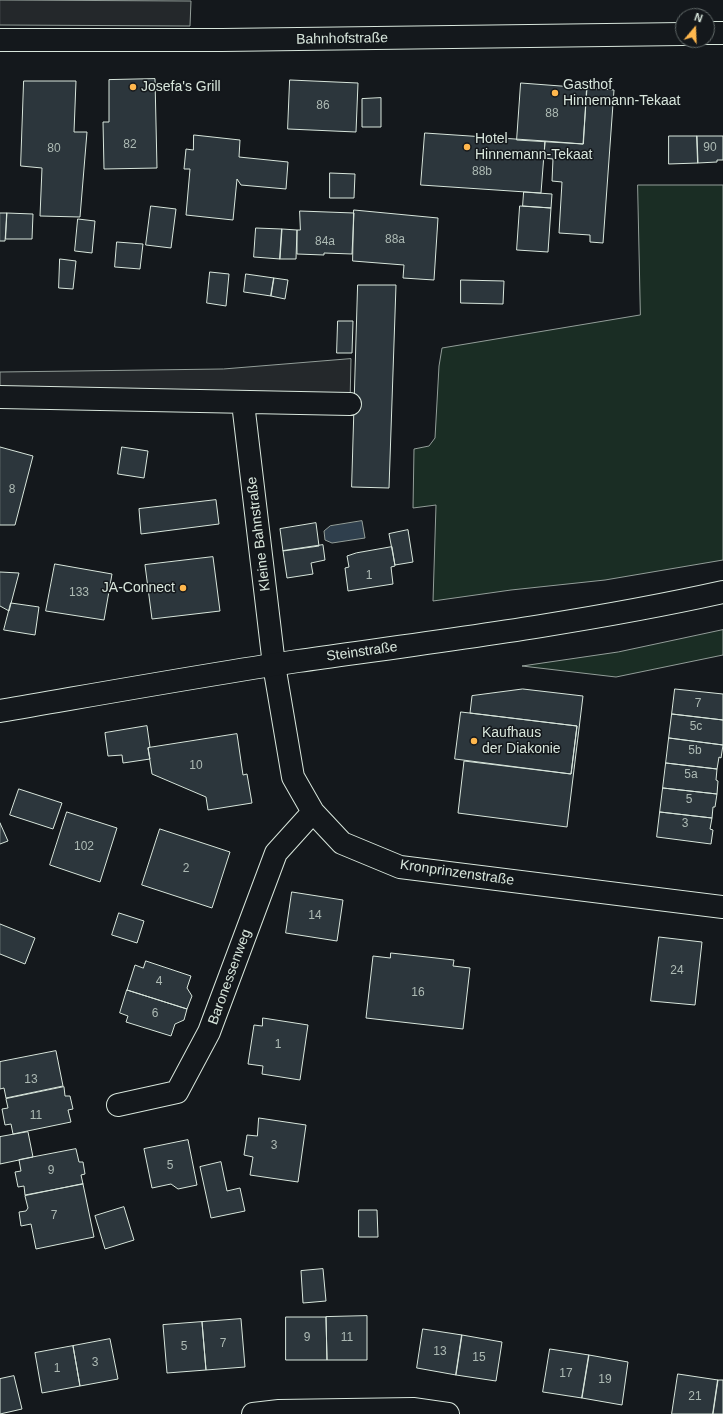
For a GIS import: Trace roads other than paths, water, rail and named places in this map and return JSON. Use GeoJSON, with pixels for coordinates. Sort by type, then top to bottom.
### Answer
{"type":"FeatureCollection","features":[{"type":"Feature","properties":{"kind":"street","name":"Bahnhofstraße"},"geometry":{"type":"LineString","coordinates":[[0,40],[222,40],[675,34]]}},
{"type":"Feature","properties":{"kind":"street"},"geometry":{"type":"LineString","coordinates":[[0,397],[350,404]]}},
{"type":"Feature","properties":{"kind":"street","name":"Kleine Bahnstraße"},"geometry":{"type":"LineString","coordinates":[[243,403],[274,665]]}},
{"type":"Feature","properties":{"kind":"street","name":"Steinstraße"},"geometry":{"type":"LineString","coordinates":[[0,711],[274,665],[637,610],[723,592]]}},
{"type":"Feature","properties":{"kind":"street","name":"Kronprinzenstraße"},"geometry":{"type":"LineString","coordinates":[[274,665],[293,777],[313,812],[342,843],[400,867],[723,907]]}},
{"type":"Feature","properties":{"kind":"street","name":"Baronessenweg"},"geometry":{"type":"LineString","coordinates":[[118,1105],[177,1092],[209,1032],[276,853],[313,812]]}},
{"type":"Feature","properties":{"kind":"street"},"geometry":{"type":"LineString","coordinates":[[253,1414],[279,1411],[413,1409],[448,1414]]}},
{"type":"Feature","properties":{"kind":"water"},"geometry":{"type":"Polygon","coordinates":[[[362,521],[365,538],[332,543],[325,540],[324,531],[330,526],[362,521]]]}},
{"type":"Feature","properties":{"kind":"place","name":"Josefa's Grill"},"geometry":{"type":"Point","coordinates":[133,87]}},
{"type":"Feature","properties":{"kind":"place","name":"Gasthof Hinnemann-Tekaat"},"geometry":{"type":"Point","coordinates":[555,93]}},
{"type":"Feature","properties":{"kind":"place","name":"Hotel Hinnemann-Tekaat"},"geometry":{"type":"Point","coordinates":[467,147]}},
{"type":"Feature","properties":{"kind":"place","name":"JA-Connect"},"geometry":{"type":"Point","coordinates":[183,588]}},
{"type":"Feature","properties":{"kind":"place","name":"Kaufhaus der Diakonie"},"geometry":{"type":"Point","coordinates":[474,741]}}]}
